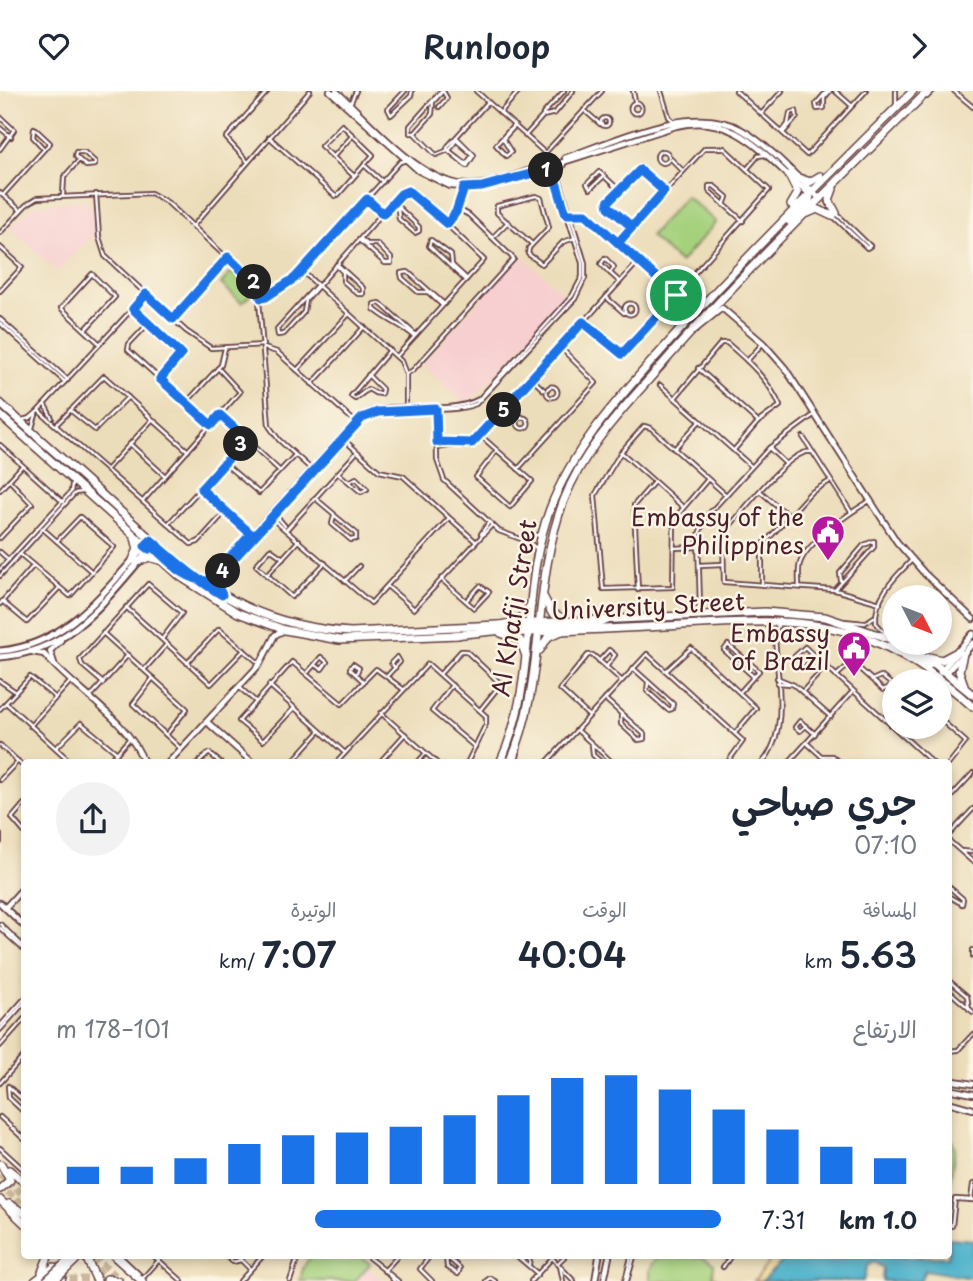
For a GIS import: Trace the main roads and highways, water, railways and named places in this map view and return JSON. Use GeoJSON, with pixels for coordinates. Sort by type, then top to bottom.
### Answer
{"type":"FeatureCollection","features":[{"type":"Feature","properties":{"kind":"main road","name":"Al Khafji Street"},"geometry":{"type":"LineString","coordinates":[[501,759],[519,710],[543,595],[553,531],[576,473],[606,428],[801,216],[830,172],[913,91]]}},
{"type":"Feature","properties":{"kind":"main road","name":"Al Khafji Street"},"geometry":{"type":"LineString","coordinates":[[512,759],[533,690],[537,657],[533,601],[538,551],[547,516],[568,468],[604,416],[787,213],[838,179],[928,91]]}},
{"type":"Feature","properties":{"kind":"main road"},"geometry":{"type":"LineString","coordinates":[[770,247],[775,235],[859,149],[863,140]]}},
{"type":"Feature","properties":{"kind":"main road"},"geometry":{"type":"LineString","coordinates":[[787,213],[798,193],[792,176],[810,182],[830,172]]}},
{"type":"Feature","properties":{"kind":"main road"},"geometry":{"type":"LineString","coordinates":[[801,216],[817,209],[834,215],[829,196],[838,179]]}},
{"type":"Feature","properties":{"kind":"main road","name":"University Street"},"geometry":{"type":"LineString","coordinates":[[0,403],[150,543],[195,579],[222,595],[276,619],[341,632],[499,629],[612,618],[792,613],[843,621],[882,636]]}},
{"type":"Feature","properties":{"kind":"main road","name":"University Street"},"geometry":{"type":"LineString","coordinates":[[0,415],[132,534],[150,543],[161,560],[205,594],[265,624],[350,641],[454,635],[499,629]]}},
{"type":"Feature","properties":{"kind":"main road"},"geometry":{"type":"LineString","coordinates":[[533,690],[530,679],[547,516]]}},
{"type":"Feature","properties":{"kind":"main road"},"geometry":{"type":"LineString","coordinates":[[0,657],[32,652],[61,640],[90,616],[150,543],[115,519]]}},
{"type":"Feature","properties":{"kind":"main road"},"geometry":{"type":"LineString","coordinates":[[132,534],[138,545],[135,561]]}},
{"type":"Feature","properties":{"kind":"main road"},"geometry":{"type":"LineString","coordinates":[[0,651],[27,647],[60,633],[83,614],[135,561],[149,557],[161,560]]}},
{"type":"Feature","properties":{"kind":"main road"},"geometry":{"type":"LineString","coordinates":[[543,595],[552,613],[570,621]]}},
{"type":"Feature","properties":{"kind":"main road"},"geometry":{"type":"LineString","coordinates":[[499,629],[520,619],[533,601]]}},
{"type":"Feature","properties":{"kind":"main road"},"geometry":{"type":"LineString","coordinates":[[454,635],[535,627],[595,625],[612,618]]}},
{"type":"Feature","properties":{"kind":"main road","name":"University Street"},"geometry":{"type":"LineString","coordinates":[[535,627],[564,631],[755,621],[793,622],[834,629],[878,644],[932,669]]}},
{"type":"Feature","properties":{"kind":"main road"},"geometry":{"type":"LineString","coordinates":[[499,629],[520,641],[527,663]]}},
{"type":"Feature","properties":{"kind":"main road"},"geometry":{"type":"LineString","coordinates":[[537,657],[546,639],[564,631]]}},
{"type":"Feature","properties":{"kind":"main road"},"geometry":{"type":"LineString","coordinates":[[966,688],[959,674],[960,653],[973,633]]}},
{"type":"Feature","properties":{"kind":"main road"},"geometry":{"type":"LineString","coordinates":[[945,669],[973,643]]}},
{"type":"Feature","properties":{"kind":"main road"},"geometry":{"type":"LineString","coordinates":[[922,655],[942,660],[960,653]]}},
{"type":"Feature","properties":{"kind":"main road","name":"University Street"},"geometry":{"type":"LineString","coordinates":[[922,655],[937,669]]}},
{"type":"Feature","properties":{"kind":"main road","name":"University Street"},"geometry":{"type":"LineString","coordinates":[[952,680],[973,695]]}},
{"type":"Feature","properties":{"kind":"main road","name":"University Street"},"geometry":{"type":"LineString","coordinates":[[952,685],[973,708]]}},
{"type":"Feature","properties":{"kind":"main road"},"geometry":{"type":"LineString","coordinates":[[1,1163],[21,1180]]}},
{"type":"Feature","properties":{"kind":"main road"},"geometry":{"type":"LineString","coordinates":[[0,1189],[10,1179],[1,1163]]}},
{"type":"Feature","properties":{"kind":"main road"},"geometry":{"type":"LineString","coordinates":[[0,1199],[21,1211]]}},
{"type":"Feature","properties":{"kind":"main road"},"geometry":{"type":"LineString","coordinates":[[0,1199],[21,1220]]}},
{"type":"Feature","properties":{"kind":"main road"},"geometry":{"type":"LineString","coordinates":[[34,1281],[47,1259]]}},
{"type":"Feature","properties":{"kind":"main road"},"geometry":{"type":"LineString","coordinates":[[46,1281],[74,1259]]}},
{"type":"Feature","properties":{"kind":"main road"},"geometry":{"type":"LineString","coordinates":[[54,1281],[74,1259]]}},
{"type":"Feature","properties":{"kind":"main road"},"geometry":{"type":"LineString","coordinates":[[61,1281],[75,1259]]}},
{"type":"Feature","properties":{"kind":"main road"},"geometry":{"type":"LineString","coordinates":[[87,1259],[97,1281]]}},
{"type":"Feature","properties":{"kind":"main road"},"geometry":{"type":"LineString","coordinates":[[123,1259],[144,1280]]}},
{"type":"Feature","properties":{"kind":"main road"},"geometry":{"type":"LineString","coordinates":[[34,1281],[54,1267],[63,1273],[61,1281]]}},
{"type":"Feature","properties":{"kind":"main road"},"geometry":{"type":"LineString","coordinates":[[107,1279],[118,1281]]}},
{"type":"Feature","properties":{"kind":"water"},"geometry":{"type":"Polygon","coordinates":[[[952,1238],[973,1240],[973,1278],[925,1270],[920,1281],[882,1281],[883,1268],[874,1262],[867,1266],[863,1281],[762,1281],[785,1259],[952,1259],[952,1238]]]}},
{"type":"Feature","properties":{"kind":"tunnel"},"geometry":{"type":"LineString","coordinates":[[0,1174],[21,1193]]}},
{"type":"Feature","properties":{"kind":"tunnel"},"geometry":{"type":"LineString","coordinates":[[0,1185],[21,1203]]}},
{"type":"Feature","properties":{"kind":"tunnel"},"geometry":{"type":"LineString","coordinates":[[96,1259],[122,1281]]}},
{"type":"Feature","properties":{"kind":"tunnel"},"geometry":{"type":"LineString","coordinates":[[89,1262],[108,1279]]}},
{"type":"Feature","properties":{"kind":"tunnel"},"geometry":{"type":"LineString","coordinates":[[59,1279],[107,1279]]}},
{"type":"Feature","properties":{"kind":"place","name":"Embassy of the Philippines"},"geometry":{"type":"Point","coordinates":[828,562]}},
{"type":"Feature","properties":{"kind":"place","name":"Embassy of Brazil"},"geometry":{"type":"Point","coordinates":[854,678]}}]}
